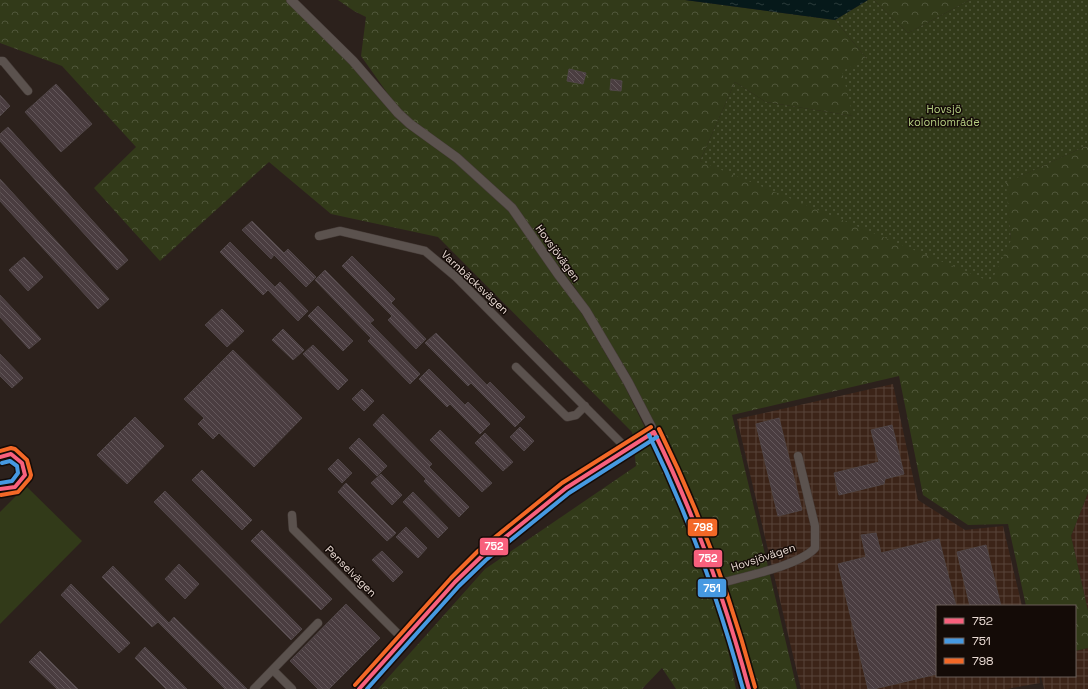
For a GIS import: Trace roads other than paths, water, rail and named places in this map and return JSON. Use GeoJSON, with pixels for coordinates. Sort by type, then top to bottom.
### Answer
{"type":"FeatureCollection","features":[{"type":"Feature","properties":{"kind":"street","name":"Hovsjövägen"},"geometry":{"type":"LineString","coordinates":[[291,0],[352,60],[402,117],[457,158],[512,208],[586,311],[628,382],[667,457],[697,528],[717,584],[739,652],[749,689]]}},
{"type":"Feature","properties":{"kind":"street"},"geometry":{"type":"LineString","coordinates":[[0,60],[3,61],[28,90]]}},
{"type":"Feature","properties":{"kind":"street","name":"Varnbäcksvägen"},"geometry":{"type":"LineString","coordinates":[[319,236],[340,231],[425,251],[456,277],[627,449]]}},
{"type":"Feature","properties":{"kind":"street"},"geometry":{"type":"LineString","coordinates":[[516,367],[567,417],[576,415],[585,406]]}},
{"type":"Feature","properties":{"kind":"street"},"geometry":{"type":"LineString","coordinates":[[359,689],[455,582],[509,533],[566,488],[654,432]]}},
{"type":"Feature","properties":{"kind":"street"},"geometry":{"type":"LineString","coordinates":[[0,457],[11,454],[22,463],[25,475],[15,487],[0,489]]}},
{"type":"Feature","properties":{"kind":"street","name":"Hovsjövägen"},"geometry":{"type":"LineString","coordinates":[[717,584],[803,558],[815,548],[815,526],[798,456]]}},
{"type":"Feature","properties":{"kind":"street","name":"Penselvägen"},"geometry":{"type":"LineString","coordinates":[[292,515],[292,529],[403,639]]}},
{"type":"Feature","properties":{"kind":"street"},"geometry":{"type":"LineString","coordinates":[[254,689],[318,623]]}},
{"type":"Feature","properties":{"kind":"street"},"geometry":{"type":"LineString","coordinates":[[273,670],[292,689]]}},
{"type":"Feature","properties":{"kind":"water"},"geometry":{"type":"Polygon","coordinates":[[[685,0],[868,0],[835,20],[685,0]]]}},
{"type":"Feature","properties":{"kind":"park label","name":"Hovsjö koloniområde"},"geometry":{"type":"Point","coordinates":[944,115]}}]}
